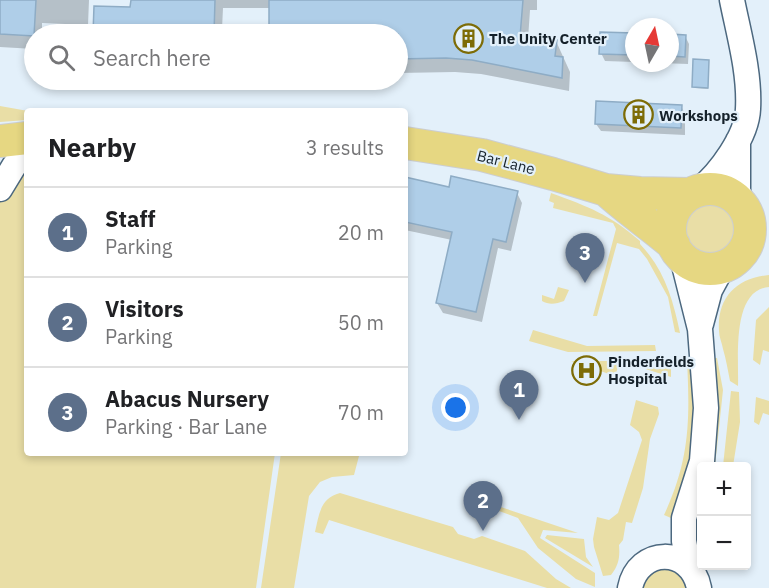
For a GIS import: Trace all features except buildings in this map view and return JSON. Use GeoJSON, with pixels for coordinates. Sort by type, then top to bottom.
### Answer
{"type":"FeatureCollection","features":[{"type":"Feature","properties":{"kind":"main road"},"geometry":{"type":"LineString","coordinates":[[0,141],[24,138]]}},
{"type":"Feature","properties":{"kind":"main road","name":"Bar Lane"},"geometry":{"type":"LineString","coordinates":[[408,143],[482,155],[606,190],[640,193],[695,192]]}},
{"type":"Feature","properties":{"kind":"main road"},"geometry":{"type":"LineString","coordinates":[[717,189],[730,194],[752,213],[749,218],[750,235],[744,250],[744,259],[703,268],[692,264],[678,251],[670,231],[672,215],[681,201],[695,192],[717,189]]}},
{"type":"Feature","properties":{"kind":"main road","name":"Bar Lane"},"geometry":{"type":"LineString","coordinates":[[606,190],[626,208],[648,222],[678,251]]}},
{"type":"Feature","properties":{"kind":"street"},"geometry":{"type":"LineString","coordinates":[[695,192],[712,179],[738,141],[748,111],[747,81],[732,0]]}},
{"type":"Feature","properties":{"kind":"street"},"geometry":{"type":"LineString","coordinates":[[738,141],[738,191],[752,213]]}},
{"type":"Feature","properties":{"kind":"street"},"geometry":{"type":"LineString","coordinates":[[0,188],[24,155]]}},
{"type":"Feature","properties":{"kind":"street"},"geometry":{"type":"LineString","coordinates":[[0,172],[0,188]]}},
{"type":"Feature","properties":{"kind":"street"},"geometry":{"type":"LineString","coordinates":[[678,251],[700,329],[706,408],[702,460],[684,518],[684,541],[694,577]]}},
{"type":"Feature","properties":{"kind":"street"},"geometry":{"type":"LineString","coordinates":[[700,329],[710,290],[744,259]]}},
{"type":"Feature","properties":{"kind":"street"},"geometry":{"type":"LineString","coordinates":[[630,588],[636,571],[651,559],[684,518]]}},
{"type":"Feature","properties":{"kind":"street"},"geometry":{"type":"LineString","coordinates":[[651,559],[671,557],[694,577]]}},
{"type":"Feature","properties":{"kind":"shaded area"},"geometry":{"type":"Polygon","coordinates":[[[0,106],[24,110],[24,120],[0,122],[0,106]]]}},
{"type":"Feature","properties":{"kind":"shaded area"},"geometry":{"type":"Polygon","coordinates":[[[24,167],[24,456],[275,456],[256,588],[0,588],[0,201],[24,167]]]}},
{"type":"Feature","properties":{"kind":"shaded area"},"geometry":{"type":"Polygon","coordinates":[[[551,193],[598,212],[640,241],[666,285],[680,333],[675,332],[668,297],[647,259],[639,249],[617,243],[597,316],[593,316],[616,229],[613,223],[553,208],[554,203],[549,201],[551,193]]]}},
{"type":"Feature","properties":{"kind":"shaded area"},"geometry":{"type":"Polygon","coordinates":[[[711,204],[729,211],[736,229],[729,247],[711,254],[693,247],[686,229],[693,211],[711,204]]]}},
{"type":"Feature","properties":{"kind":"shaded area"},"geometry":{"type":"Polygon","coordinates":[[[769,275],[769,287],[757,291],[748,300],[743,313],[738,344],[738,386],[730,381],[719,336],[721,308],[731,291],[739,285],[747,280],[769,275]]]}},
{"type":"Feature","properties":{"kind":"shaded area"},"geometry":{"type":"Polygon","coordinates":[[[558,287],[569,290],[564,301],[553,304],[542,301],[542,295],[554,299],[558,287]]]}},
{"type":"Feature","properties":{"kind":"shaded area"},"geometry":{"type":"Polygon","coordinates":[[[769,307],[769,352],[763,350],[760,365],[753,360],[756,320],[769,307]]]}},
{"type":"Feature","properties":{"kind":"shaded area"},"geometry":{"type":"Polygon","coordinates":[[[533,330],[587,346],[655,345],[656,351],[568,352],[529,341],[533,330]]]}},
{"type":"Feature","properties":{"kind":"shaded area"},"geometry":{"type":"Polygon","coordinates":[[[712,358],[717,358],[723,390],[715,462],[709,462],[712,358]]]}},
{"type":"Feature","properties":{"kind":"shaded area"},"geometry":{"type":"Polygon","coordinates":[[[687,360],[692,360],[696,420],[689,460],[671,518],[664,515],[679,476],[686,439],[687,360]]]}},
{"type":"Feature","properties":{"kind":"shaded area"},"geometry":{"type":"Polygon","coordinates":[[[571,361],[620,361],[615,376],[571,361]]]}},
{"type":"Feature","properties":{"kind":"shaded area"},"geometry":{"type":"Polygon","coordinates":[[[620,361],[671,361],[671,377],[620,361]]]}},
{"type":"Feature","properties":{"kind":"shaded area"},"geometry":{"type":"Polygon","coordinates":[[[731,391],[739,392],[740,422],[734,462],[723,462],[731,391]]]}},
{"type":"Feature","properties":{"kind":"shaded area"},"geometry":{"type":"Polygon","coordinates":[[[756,397],[769,401],[769,415],[763,413],[759,425],[754,422],[756,397]]]}},
{"type":"Feature","properties":{"kind":"shaded area"},"geometry":{"type":"Polygon","coordinates":[[[636,400],[658,407],[659,414],[650,439],[643,488],[632,523],[626,522],[623,540],[619,545],[616,568],[611,575],[603,576],[593,539],[597,517],[609,520],[618,513],[642,440],[639,432],[630,425],[636,400]]]}},
{"type":"Feature","properties":{"kind":"shaded area"},"geometry":{"type":"Polygon","coordinates":[[[281,456],[359,456],[354,475],[332,477],[320,482],[309,496],[294,588],[261,588],[281,456]]]}},
{"type":"Feature","properties":{"kind":"shaded area"},"geometry":{"type":"Polygon","coordinates":[[[340,493],[453,527],[458,534],[474,539],[482,536],[525,551],[556,579],[571,588],[547,588],[329,520],[323,534],[315,532],[324,503],[333,495],[340,493]]]}},
{"type":"Feature","properties":{"kind":"shaded area"},"geometry":{"type":"Polygon","coordinates":[[[489,503],[578,533],[543,530],[540,538],[595,573],[595,587],[576,579],[538,548],[518,518],[491,508],[489,503]]]}},
{"type":"Feature","properties":{"kind":"shaded area"},"geometry":{"type":"Polygon","coordinates":[[[547,535],[584,539],[586,557],[593,567],[545,538],[547,535]]]}},
{"type":"Feature","properties":{"kind":"shaded area"},"geometry":{"type":"Polygon","coordinates":[[[675,567],[690,588],[641,588],[651,570],[675,567]]]}},
{"type":"Feature","properties":{"kind":"place","name":"The Unity Center"},"geometry":{"type":"Point","coordinates":[468,38]}},
{"type":"Feature","properties":{"kind":"place","name":"Workshops"},"geometry":{"type":"Point","coordinates":[638,115]}},
{"type":"Feature","properties":{"kind":"place","name":"Abacus Nursery"},"geometry":{"type":"Point","coordinates":[585,283]}},
{"type":"Feature","properties":{"kind":"place","name":"Pinderfields Hospital"},"geometry":{"type":"Point","coordinates":[587,370]}},
{"type":"Feature","properties":{"kind":"place","name":"Staff"},"geometry":{"type":"Point","coordinates":[519,420]}},
{"type":"Feature","properties":{"kind":"place","name":"Visitors"},"geometry":{"type":"Point","coordinates":[483,531]}}]}
